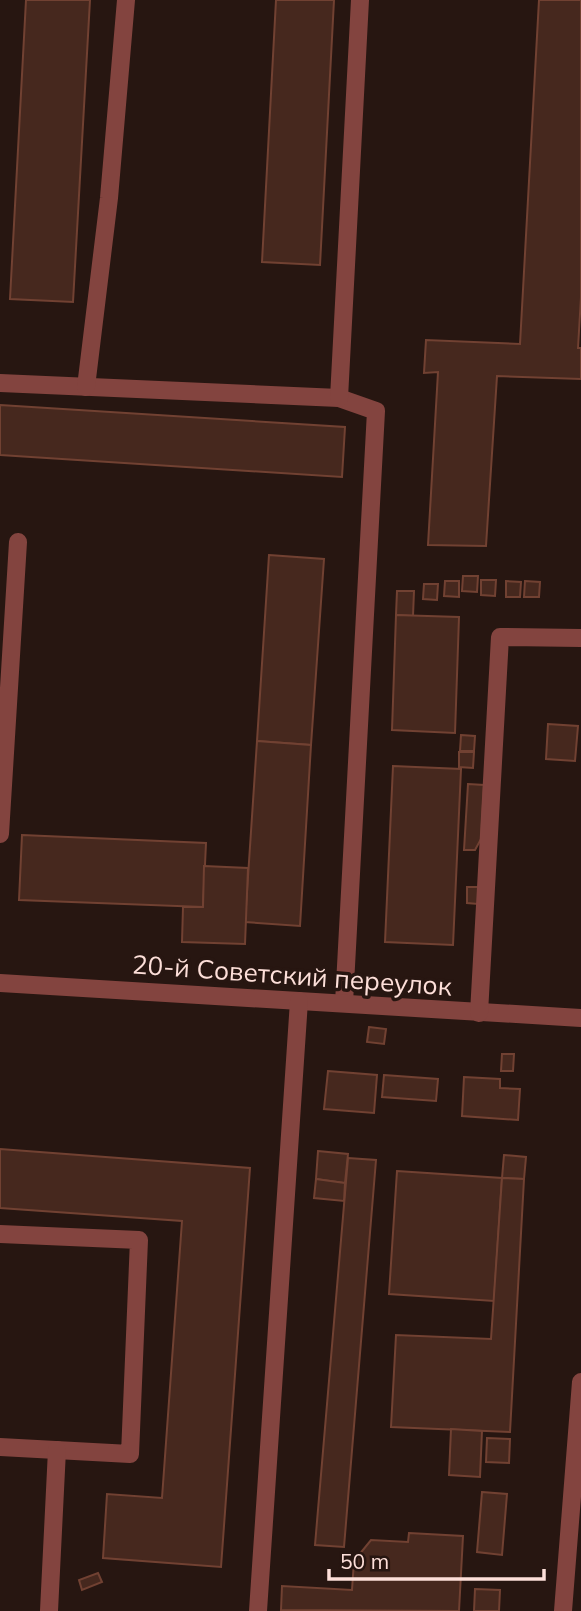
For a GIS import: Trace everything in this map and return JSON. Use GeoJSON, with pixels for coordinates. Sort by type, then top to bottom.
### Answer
{"type":"FeatureCollection","features":[{"type":"Feature","properties":{"kind":"street"},"geometry":{"type":"LineString","coordinates":[[86,387],[109,198],[126,0]]}},
{"type":"Feature","properties":{"kind":"street"},"geometry":{"type":"LineString","coordinates":[[340,398],[360,0]]}},
{"type":"Feature","properties":{"kind":"street"},"geometry":{"type":"LineString","coordinates":[[0,383],[340,398],[376,411],[344,1003]]}},
{"type":"Feature","properties":{"kind":"street"},"geometry":{"type":"LineString","coordinates":[[0,834],[18,542]]}},
{"type":"Feature","properties":{"kind":"street"},"geometry":{"type":"LineString","coordinates":[[479,1013],[500,637],[581,638]]}},
{"type":"Feature","properties":{"kind":"street","name":"20-й Советский переулок"},"geometry":{"type":"LineString","coordinates":[[0,983],[581,1018]]}},
{"type":"Feature","properties":{"kind":"street"},"geometry":{"type":"LineString","coordinates":[[258,1611],[299,1001]]}},
{"type":"Feature","properties":{"kind":"street"},"geometry":{"type":"LineString","coordinates":[[0,1234],[139,1240],[130,1454],[0,1447]]}},
{"type":"Feature","properties":{"kind":"street"},"geometry":{"type":"LineString","coordinates":[[564,1611],[581,1382]]}},
{"type":"Feature","properties":{"kind":"street"},"geometry":{"type":"LineString","coordinates":[[49,1611],[57,1450]]}},
{"type":"Feature","properties":{"kind":"building"},"geometry":{"type":"Polygon","coordinates":[[[26,0],[90,0],[73,302],[10,299],[26,0]]]}},
{"type":"Feature","properties":{"kind":"building"},"geometry":{"type":"Polygon","coordinates":[[[276,0],[334,0],[320,265],[262,262],[276,0]]]}},
{"type":"Feature","properties":{"kind":"building"},"geometry":{"type":"Polygon","coordinates":[[[539,0],[581,0],[581,297],[578,348],[581,348],[581,379],[497,376],[486,546],[428,545],[438,372],[424,373],[426,340],[520,344],[539,0]]]}},
{"type":"Feature","properties":{"kind":"building"},"geometry":{"type":"Polygon","coordinates":[[[0,405],[345,427],[342,477],[0,455],[0,405]]]}},
{"type":"Feature","properties":{"kind":"building"},"geometry":{"type":"Polygon","coordinates":[[[269,555],[324,559],[311,745],[257,741],[269,555]]]}},
{"type":"Feature","properties":{"kind":"building"},"geometry":{"type":"Polygon","coordinates":[[[463,576],[478,576],[477,592],[462,591],[463,576]]]}},
{"type":"Feature","properties":{"kind":"building"},"geometry":{"type":"Polygon","coordinates":[[[481,580],[496,580],[495,596],[481,595],[481,580]]]}},
{"type":"Feature","properties":{"kind":"building"},"geometry":{"type":"Polygon","coordinates":[[[445,581],[459,581],[459,597],[444,596],[445,581]]]}},
{"type":"Feature","properties":{"kind":"building"},"geometry":{"type":"Polygon","coordinates":[[[506,581],[521,582],[520,597],[506,597],[506,581]]]}},
{"type":"Feature","properties":{"kind":"building"},"geometry":{"type":"Polygon","coordinates":[[[525,581],[540,582],[539,597],[524,597],[525,581]]]}},
{"type":"Feature","properties":{"kind":"building"},"geometry":{"type":"Polygon","coordinates":[[[424,584],[438,584],[437,600],[423,599],[424,584]]]}},
{"type":"Feature","properties":{"kind":"building"},"geometry":{"type":"Polygon","coordinates":[[[397,591],[414,591],[413,616],[396,615],[397,591]]]}},
{"type":"Feature","properties":{"kind":"building"},"geometry":{"type":"Polygon","coordinates":[[[396,615],[459,617],[455,733],[392,730],[396,615]]]}},
{"type":"Feature","properties":{"kind":"building"},"geometry":{"type":"Polygon","coordinates":[[[548,724],[578,726],[575,761],[546,759],[548,724]]]}},
{"type":"Feature","properties":{"kind":"building"},"geometry":{"type":"Polygon","coordinates":[[[461,735],[475,736],[474,751],[460,751],[461,735]]]}},
{"type":"Feature","properties":{"kind":"building"},"geometry":{"type":"Polygon","coordinates":[[[257,741],[311,745],[300,926],[245,922],[257,741]]]}},
{"type":"Feature","properties":{"kind":"building"},"geometry":{"type":"Polygon","coordinates":[[[459,752],[474,752],[473,768],[459,767],[459,752]]]}},
{"type":"Feature","properties":{"kind":"building"},"geometry":{"type":"Polygon","coordinates":[[[393,766],[461,769],[453,945],[385,942],[393,766]]]}},
{"type":"Feature","properties":{"kind":"building"},"geometry":{"type":"Polygon","coordinates":[[[468,784],[484,785],[481,839],[475,850],[464,850],[468,784]]]}},
{"type":"Feature","properties":{"kind":"building"},"geometry":{"type":"Polygon","coordinates":[[[22,835],[206,843],[203,907],[19,900],[22,835]]]}},
{"type":"Feature","properties":{"kind":"building"},"geometry":{"type":"Polygon","coordinates":[[[204,866],[248,868],[245,944],[182,942],[183,907],[203,907],[204,866]]]}},
{"type":"Feature","properties":{"kind":"building"},"geometry":{"type":"Polygon","coordinates":[[[467,887],[478,887],[478,904],[467,903],[467,887]]]}},
{"type":"Feature","properties":{"kind":"building"},"geometry":{"type":"Polygon","coordinates":[[[369,1027],[386,1029],[384,1044],[367,1042],[369,1027]]]}},
{"type":"Feature","properties":{"kind":"building"},"geometry":{"type":"Polygon","coordinates":[[[502,1054],[514,1054],[513,1071],[501,1071],[502,1054]]]}},
{"type":"Feature","properties":{"kind":"building"},"geometry":{"type":"Polygon","coordinates":[[[328,1071],[377,1075],[374,1113],[324,1109],[328,1071]]]}},
{"type":"Feature","properties":{"kind":"building"},"geometry":{"type":"Polygon","coordinates":[[[384,1075],[438,1079],[436,1101],[382,1097],[384,1075]]]}},
{"type":"Feature","properties":{"kind":"building"},"geometry":{"type":"Polygon","coordinates":[[[464,1077],[500,1079],[500,1088],[520,1089],[518,1120],[462,1116],[464,1077]]]}},
{"type":"Feature","properties":{"kind":"building"},"geometry":{"type":"Polygon","coordinates":[[[0,1149],[250,1168],[221,1567],[103,1558],[107,1494],[162,1498],[182,1221],[0,1208],[0,1149]]]}},
{"type":"Feature","properties":{"kind":"building"},"geometry":{"type":"Polygon","coordinates":[[[318,1151],[348,1154],[345,1183],[316,1179],[318,1151]]]}},
{"type":"Feature","properties":{"kind":"building"},"geometry":{"type":"Polygon","coordinates":[[[504,1155],[526,1157],[524,1179],[502,1178],[504,1155]]]}},
{"type":"Feature","properties":{"kind":"building"},"geometry":{"type":"Polygon","coordinates":[[[348,1158],[376,1160],[344,1547],[315,1545],[348,1158]]]}},
{"type":"Feature","properties":{"kind":"building"},"geometry":{"type":"Polygon","coordinates":[[[397,1171],[502,1178],[494,1301],[389,1294],[397,1171]]]}},
{"type":"Feature","properties":{"kind":"building"},"geometry":{"type":"Polygon","coordinates":[[[502,1178],[524,1179],[510,1432],[391,1427],[396,1335],[491,1339],[502,1178]]]}},
{"type":"Feature","properties":{"kind":"building"},"geometry":{"type":"Polygon","coordinates":[[[316,1179],[345,1183],[344,1201],[314,1198],[316,1179]]]}},
{"type":"Feature","properties":{"kind":"building"},"geometry":{"type":"Polygon","coordinates":[[[451,1429],[482,1431],[480,1477],[449,1475],[451,1429]]]}},
{"type":"Feature","properties":{"kind":"building"},"geometry":{"type":"Polygon","coordinates":[[[487,1438],[510,1439],[509,1463],[486,1462],[487,1438]]]}},
{"type":"Feature","properties":{"kind":"building"},"geometry":{"type":"Polygon","coordinates":[[[482,1492],[507,1494],[502,1555],[477,1552],[482,1492]]]}},
{"type":"Feature","properties":{"kind":"building"},"geometry":{"type":"Polygon","coordinates":[[[409,1533],[463,1536],[459,1611],[281,1610],[282,1586],[352,1590],[354,1561],[371,1540],[408,1542],[409,1533]]]}},
{"type":"Feature","properties":{"kind":"building"},"geometry":{"type":"Polygon","coordinates":[[[98,1573],[102,1582],[82,1590],[79,1580],[98,1573]]]}},
{"type":"Feature","properties":{"kind":"building"},"geometry":{"type":"Polygon","coordinates":[[[475,1589],[500,1590],[499,1611],[474,1611],[475,1589]]]}}]}
